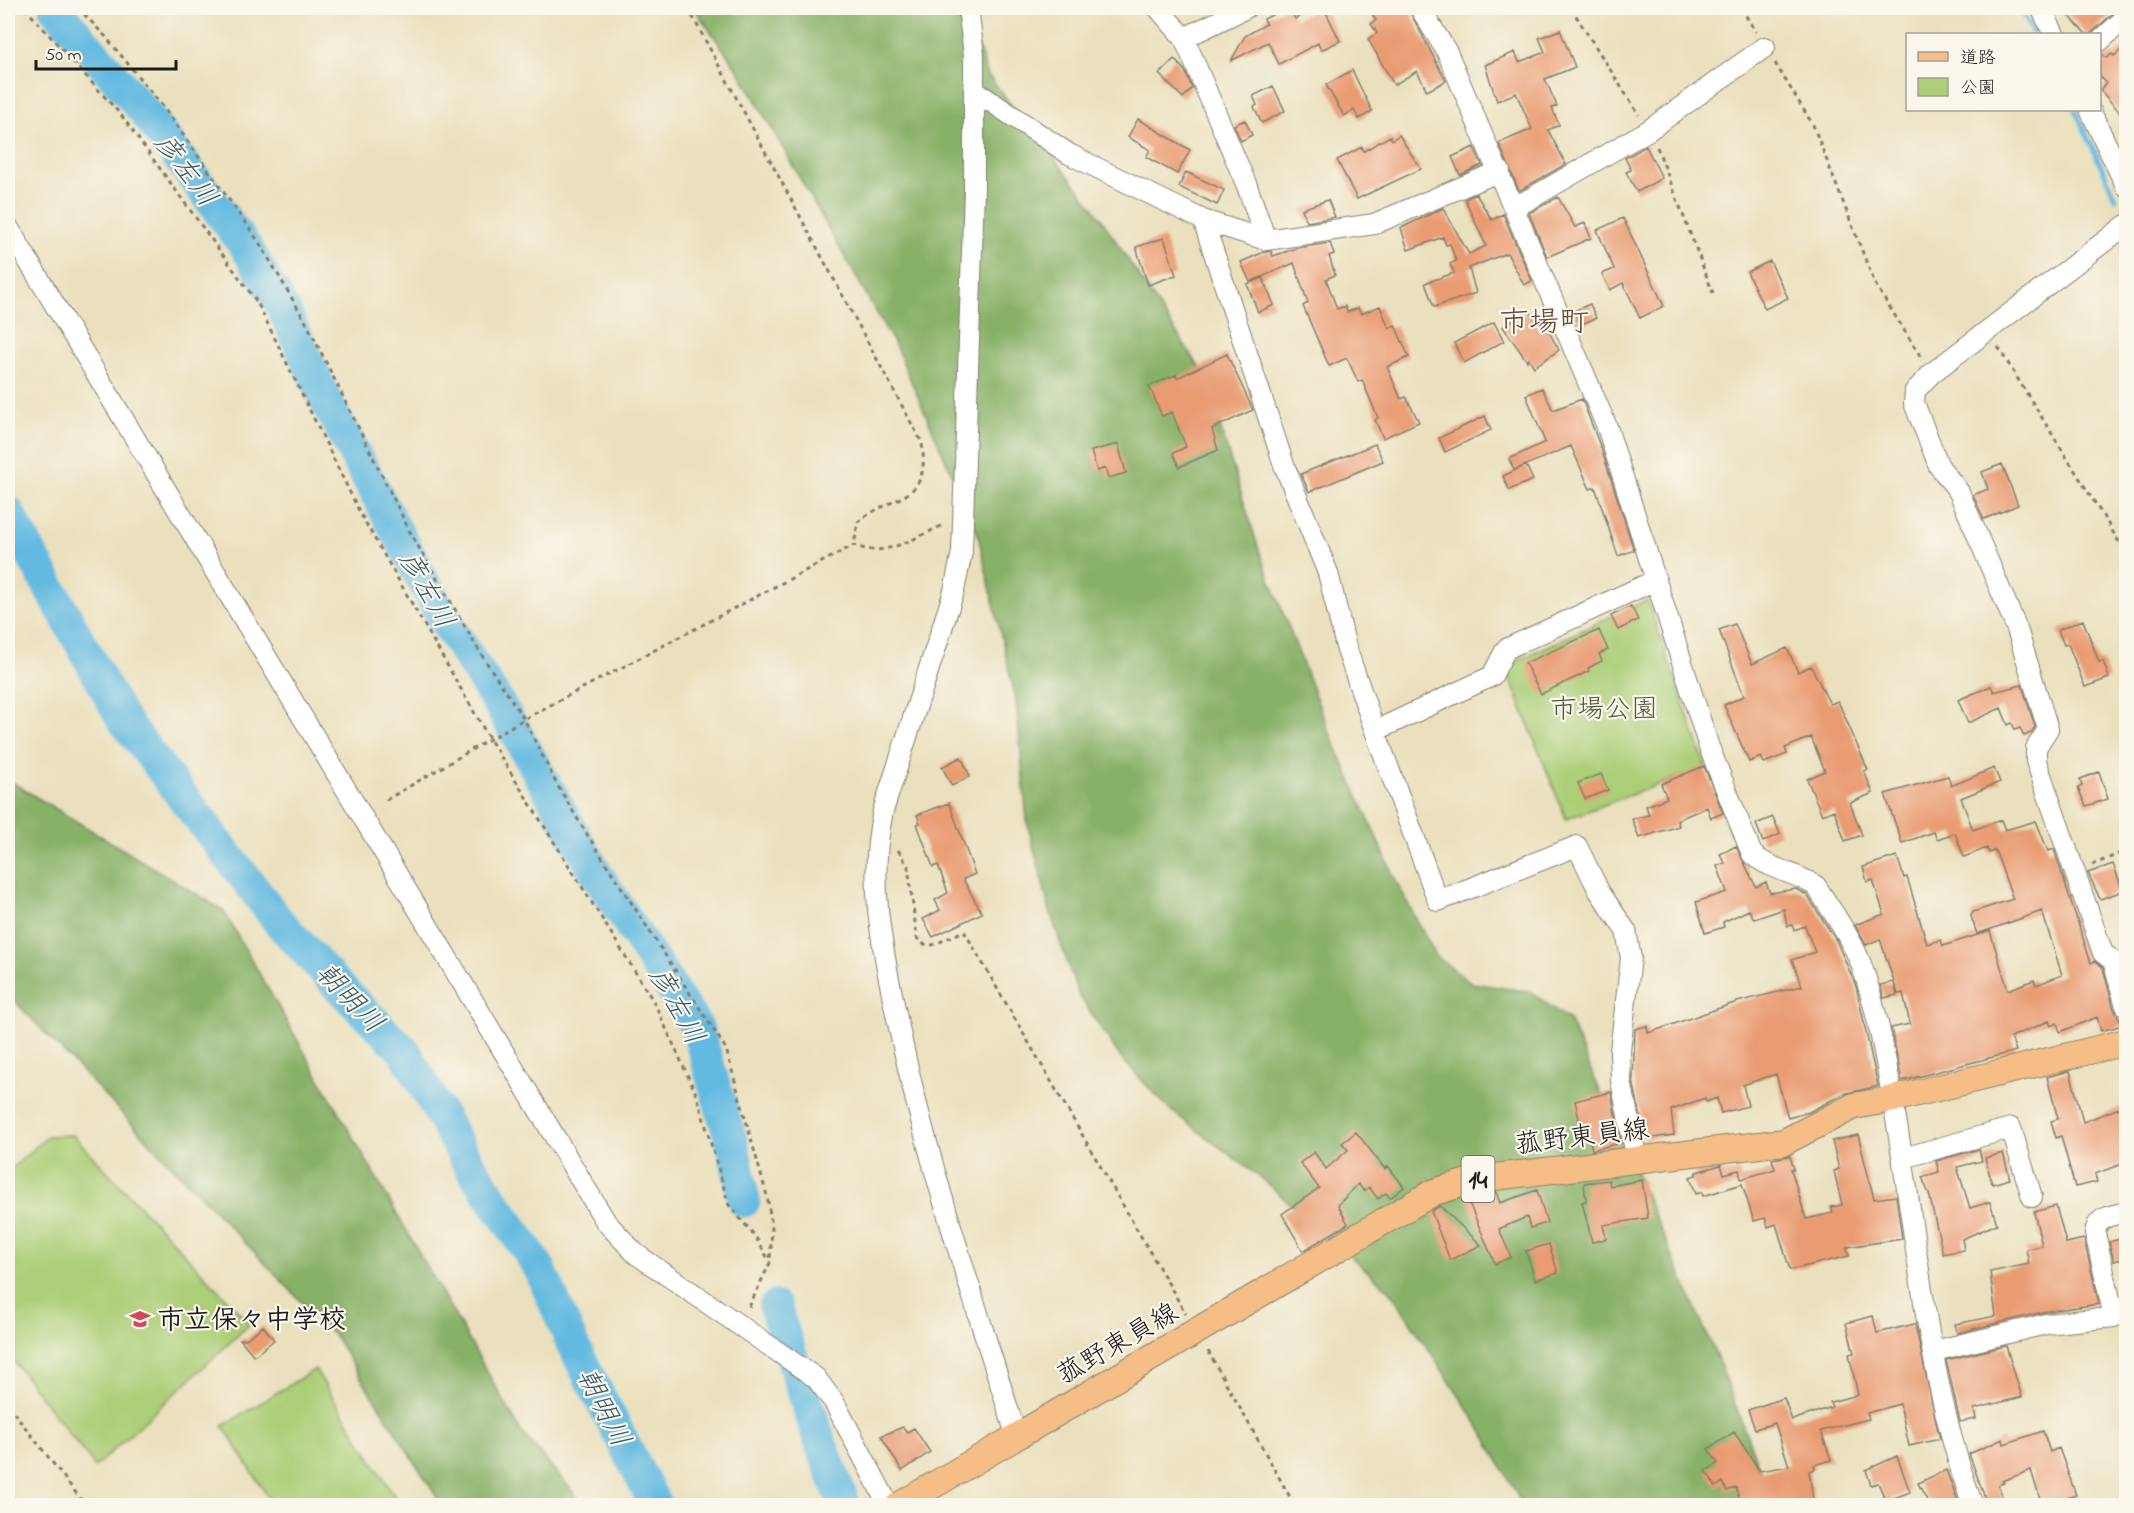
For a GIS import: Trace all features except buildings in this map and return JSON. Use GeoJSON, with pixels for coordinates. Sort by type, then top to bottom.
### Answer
{"type":"FeatureCollection","features":[{"type":"Feature","properties":{"kind":"main road","name":"菰野東員線"},"geometry":{"type":"LineString","coordinates":[[898,1506],[1434,1192],[1478,1179],[1784,1142],[1854,1106],[1893,1099],[2127,1042]]}},
{"type":"Feature","properties":{"kind":"street"},"geometry":{"type":"LineString","coordinates":[[968,8],[974,55],[975,91],[962,552],[954,591],[896,770],[878,837],[876,902],[886,969],[915,1105],[1016,1435]]}},
{"type":"Feature","properties":{"kind":"street"},"geometry":{"type":"LineString","coordinates":[[1158,8],[1184,38],[1247,186],[1266,240]]}},
{"type":"Feature","properties":{"kind":"street"},"geometry":{"type":"LineString","coordinates":[[1184,38],[1246,8]]}},
{"type":"Feature","properties":{"kind":"street"},"geometry":{"type":"LineString","coordinates":[[1420,8],[1447,52],[1500,171],[1607,427],[1710,747],[1752,854],[1762,862],[1804,878],[1816,886],[1860,963],[1878,1028],[1893,1099],[1934,1351],[1954,1452],[1973,1506]]}},
{"type":"Feature","properties":{"kind":"street"},"geometry":{"type":"LineString","coordinates":[[2042,8],[2054,33]]}},
{"type":"Feature","properties":{"kind":"street"},"geometry":{"type":"LineString","coordinates":[[2101,40],[2127,17]]}},
{"type":"Feature","properties":{"kind":"street"},"geometry":{"type":"LineString","coordinates":[[1514,208],[1649,130],[1765,47]]}},
{"type":"Feature","properties":{"kind":"street"},"geometry":{"type":"LineString","coordinates":[[975,91],[1069,154],[1203,220],[1266,240],[1374,224],[1500,171]]}},
{"type":"Feature","properties":{"kind":"street"},"geometry":{"type":"LineString","coordinates":[[2091,111],[2120,154],[2127,186]]}},
{"type":"Feature","properties":{"kind":"street"},"geometry":{"type":"LineString","coordinates":[[1203,220],[1284,465],[1328,573],[1346,647],[1438,901],[1577,846],[1599,891],[1626,932],[1631,958],[1620,1051],[1621,1081],[1637,1160]]}},
{"type":"Feature","properties":{"kind":"street"},"geometry":{"type":"LineString","coordinates":[[2127,225],[1932,373],[1916,391],[1914,403],[1939,466],[1959,492],[2017,629],[2048,729],[2036,748],[2036,761],[2103,953],[2113,961],[2127,1005]]}},
{"type":"Feature","properties":{"kind":"street"},"geometry":{"type":"LineString","coordinates":[[8,227],[606,1222],[636,1254],[739,1327],[816,1377],[834,1402],[889,1506]]}},
{"type":"Feature","properties":{"kind":"street"},"geometry":{"type":"LineString","coordinates":[[1375,731],[1492,676],[1506,650],[1656,580]]}},
{"type":"Feature","properties":{"kind":"street"},"geometry":{"type":"LineString","coordinates":[[1903,1158],[2011,1128],[2032,1197]]}},
{"type":"Feature","properties":{"kind":"street"},"geometry":{"type":"LineString","coordinates":[[1934,1351],[2046,1324],[2114,1317],[2095,1233],[2096,1224],[2104,1217],[2127,1212]]}},
{"type":"Feature","properties":{"kind":"path"},"geometry":{"type":"LineString","coordinates":[[25,8],[121,115],[257,302],[360,513],[489,738],[654,1002],[698,1096],[729,1205],[755,1236],[771,1263]]}},
{"type":"Feature","properties":{"kind":"path"},"geometry":{"type":"LineString","coordinates":[[78,8],[106,37],[164,108],[259,242],[307,324],[411,534],[481,654],[524,719],[578,819],[726,1049],[767,1197],[772,1227],[771,1263],[739,1327]]}},
{"type":"Feature","properties":{"kind":"path"},"geometry":{"type":"LineString","coordinates":[[688,8],[922,443],[924,470],[912,492],[858,522],[854,545]]}},
{"type":"Feature","properties":{"kind":"path"},"geometry":{"type":"LineString","coordinates":[[1741,8],[1813,125],[1875,284],[1932,373]]}},
{"type":"Feature","properties":{"kind":"path"},"geometry":{"type":"LineString","coordinates":[[1987,330],[2127,553]]}},
{"type":"Feature","properties":{"kind":"path"},"geometry":{"type":"LineString","coordinates":[[854,545],[860,549],[886,550],[964,517]]}},
{"type":"Feature","properties":{"kind":"path"},"geometry":{"type":"LineString","coordinates":[[386,800],[495,734],[854,545]]}},
{"type":"Feature","properties":{"kind":"path"},"geometry":{"type":"LineString","coordinates":[[878,837],[897,849],[908,866],[917,938],[922,944],[933,945],[964,931],[1197,1331],[1295,1506]]}},
{"type":"Feature","properties":{"kind":"path"},"geometry":{"type":"LineString","coordinates":[[2076,871],[2127,851]]}},
{"type":"Feature","properties":{"kind":"path"},"geometry":{"type":"LineString","coordinates":[[8,1405],[86,1506]]}},
{"type":"Feature","properties":{"kind":"green space"},"geometry":{"type":"Polygon","coordinates":[[[694,8],[966,8],[987,74],[1094,208],[1203,373],[1260,553],[1328,729],[1397,883],[1436,956],[1472,983],[1531,992],[1569,1020],[1721,1367],[1773,1505],[1523,1505],[1479,1426],[1390,1291],[1262,1179],[1169,1109],[1121,1058],[1078,994],[1051,915],[1027,822],[1016,700],[977,531],[896,347],[740,73],[694,8]]]}},
{"type":"Feature","properties":{"kind":"green space","name":"市場公園"},"geometry":{"type":"Polygon","coordinates":[[[1647,600],[1706,767],[1566,819],[1505,666],[1647,600]]]}},
{"type":"Feature","properties":{"kind":"green space"},"geometry":{"type":"Polygon","coordinates":[[[8,780],[223,910],[521,1431],[584,1505],[442,1505],[335,1337],[8,994],[8,780]]]}},
{"type":"Feature","properties":{"kind":"green space"},"geometry":{"type":"Polygon","coordinates":[[[73,1135],[250,1324],[95,1467],[8,1354],[8,1172],[48,1136],[73,1135]]]}},
{"type":"Feature","properties":{"kind":"green space"},"geometry":{"type":"Polygon","coordinates":[[[315,1369],[400,1505],[273,1505],[223,1426],[315,1369]]]}},
{"type":"Feature","properties":{"kind":"waterway","name":"彦左川"},"geometry":{"type":"LineString","coordinates":[[55,8],[143,110],[246,247],[282,306],[326,401],[444,619],[501,707],[596,873],[697,1028],[734,1150],[744,1201]]}},
{"type":"Feature","properties":{"kind":"waterway"},"geometry":{"type":"LineString","coordinates":[[2021,8],[2033,33]]}},
{"type":"Feature","properties":{"kind":"waterway"},"geometry":{"type":"LineString","coordinates":[[2075,111],[2116,198]]}},
{"type":"Feature","properties":{"kind":"waterway","name":"朝明川"},"geometry":{"type":"LineString","coordinates":[[8,512],[122,718],[279,922],[338,986],[405,1052],[470,1166],[540,1269],[572,1343],[656,1506]]}},
{"type":"Feature","properties":{"kind":"waterway","name":"彦左川"},"geometry":{"type":"LineString","coordinates":[[775,1307],[819,1439],[845,1506]]}},
{"type":"Feature","properties":{"kind":"place","name":"市立保々中学校"},"geometry":{"type":"Point","coordinates":[140,1319]}},
{"type":"Feature","properties":{"kind":"district","name":"市場町"},"geometry":{"type":"Point","coordinates":[1544,321]}}]}
